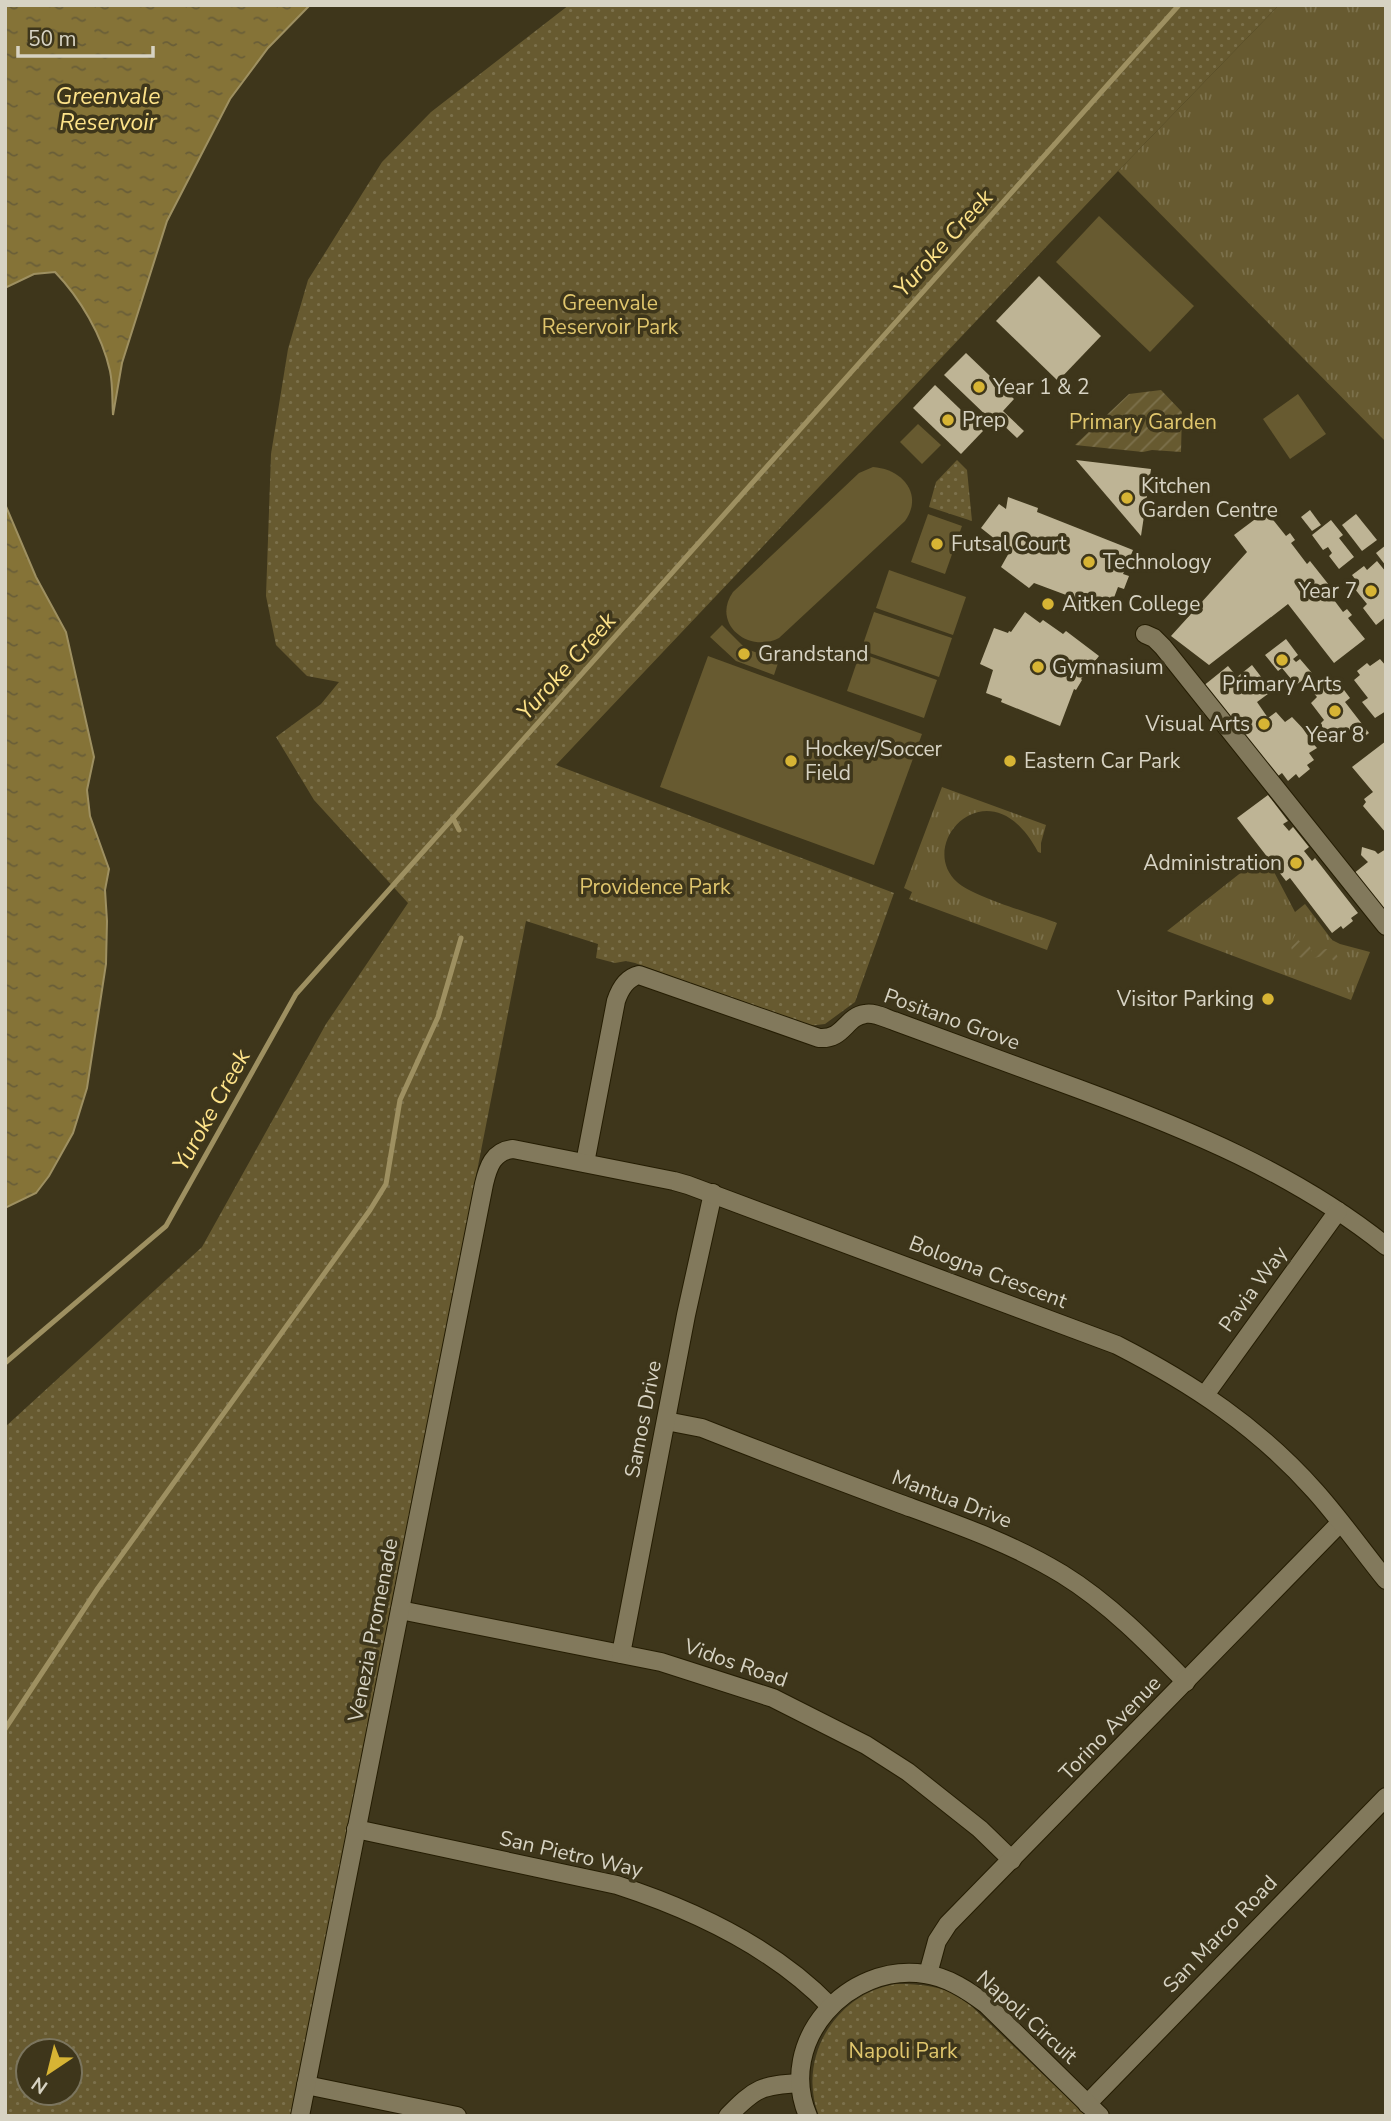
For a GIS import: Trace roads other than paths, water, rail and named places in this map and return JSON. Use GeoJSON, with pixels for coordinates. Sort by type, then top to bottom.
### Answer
{"type":"FeatureCollection","features":[{"type":"Feature","properties":{"kind":"street"},"geometry":{"type":"LineString","coordinates":[[1145,635],[1154,638],[1163,647],[1386,926]]}},
{"type":"Feature","properties":{"kind":"street","name":"Positano Grove"},"geometry":{"type":"LineString","coordinates":[[584,1163],[615,1001],[624,984],[633,976],[639,975],[819,1038],[827,1039],[838,1035],[860,1015],[876,1015],[1097,1096],[1240,1154],[1339,1211],[1386,1246]]}},
{"type":"Feature","properties":{"kind":"street","name":"Bologna Crescent"},"geometry":{"type":"LineString","coordinates":[[497,1155],[513,1149],[674,1181],[713,1193],[1117,1345],[1205,1395],[1255,1433],[1316,1491],[1386,1580]]}},
{"type":"Feature","properties":{"kind":"street","name":"Venezia Promenade"},"geometry":{"type":"LineString","coordinates":[[300,2116],[484,1184],[488,1169],[497,1155]]}},
{"type":"Feature","properties":{"kind":"street","name":"Samos Drive"},"geometry":{"type":"LineString","coordinates":[[621,1654],[713,1193]]}},
{"type":"Feature","properties":{"kind":"street","name":"Pavia Way"},"geometry":{"type":"LineString","coordinates":[[1205,1395],[1339,1211]]}},
{"type":"Feature","properties":{"kind":"street","name":"Mantua Drive"},"geometry":{"type":"LineString","coordinates":[[666,1421],[702,1429],[955,1523],[1013,1548],[1062,1574],[1101,1601],[1145,1640],[1186,1682]]}},
{"type":"Feature","properties":{"kind":"street","name":"Torino Avenue"},"geometry":{"type":"LineString","coordinates":[[928,1974],[933,1951],[943,1931],[1340,1523]]}},
{"type":"Feature","properties":{"kind":"street","name":"Vidos Road"},"geometry":{"type":"LineString","coordinates":[[400,1610],[661,1662],[773,1698],[866,1745],[908,1772],[980,1829],[1012,1860]]}},
{"type":"Feature","properties":{"kind":"street","name":"San Marco Road"},"geometry":{"type":"LineString","coordinates":[[1094,2110],[1386,1797]]}},
{"type":"Feature","properties":{"kind":"street","name":"San Pietro Way"},"geometry":{"type":"LineString","coordinates":[[356,1829],[617,1885],[654,1897],[743,1940],[809,1984],[830,2006]]}},
{"type":"Feature","properties":{"kind":"street","name":"Napoli Circuit"},"geometry":{"type":"LineString","coordinates":[[807,2116],[800,2083],[806,2045],[815,2026],[830,2006],[851,1989],[882,1976],[899,1973],[928,1974],[954,1983],[987,2005],[1094,2110]]}},
{"type":"Feature","properties":{"kind":"street"},"geometry":{"type":"LineString","coordinates":[[728,2116],[746,2098],[770,2085],[800,2083]]}},
{"type":"Feature","properties":{"kind":"street"},"geometry":{"type":"LineString","coordinates":[[306,2085],[457,2116]]}},
{"type":"Feature","properties":{"kind":"water","name":"Greenvale Reservoir"},"geometry":{"type":"Polygon","coordinates":[[[5,5],[310,5],[268,48],[230,99],[167,221],[122,363],[113,415],[111,376],[102,344],[89,318],[64,282],[55,272],[34,274],[5,288],[5,5]]]}},
{"type":"Feature","properties":{"kind":"water"},"geometry":{"type":"Polygon","coordinates":[[[5,504],[36,577],[66,632],[94,757],[87,790],[90,816],[109,869],[105,890],[106,964],[87,1088],[73,1133],[49,1176],[36,1193],[5,1208],[5,504]]]}},
{"type":"Feature","properties":{"kind":"waterway","name":"Yuroke Creek"},"geometry":{"type":"LineString","coordinates":[[5,1363],[166,1226],[296,994],[1179,5]]}},
{"type":"Feature","properties":{"kind":"waterway"},"geometry":{"type":"LineString","coordinates":[[453,818],[459,830]]}},
{"type":"Feature","properties":{"kind":"waterway"},"geometry":{"type":"LineString","coordinates":[[5,1729],[98,1588],[386,1184],[400,1100],[438,1017],[461,938]]}},
{"type":"Feature","properties":{"kind":"place","name":"Year 1 & 2"},"geometry":{"type":"Point","coordinates":[979,387]}},
{"type":"Feature","properties":{"kind":"place","name":"Prep"},"geometry":{"type":"Point","coordinates":[948,420]}},
{"type":"Feature","properties":{"kind":"place","name":"Kitchen Garden Centre"},"geometry":{"type":"Point","coordinates":[1127,498]}},
{"type":"Feature","properties":{"kind":"place","name":"Futsal Court"},"geometry":{"type":"Point","coordinates":[937,544]}},
{"type":"Feature","properties":{"kind":"place","name":"Technology"},"geometry":{"type":"Point","coordinates":[1089,562]}},
{"type":"Feature","properties":{"kind":"place","name":"Year 7"},"geometry":{"type":"Point","coordinates":[1371,591]}},
{"type":"Feature","properties":{"kind":"place","name":"Aitken College"},"geometry":{"type":"Point","coordinates":[1048,604]}},
{"type":"Feature","properties":{"kind":"place","name":"Grandstand"},"geometry":{"type":"Point","coordinates":[744,654]}},
{"type":"Feature","properties":{"kind":"place","name":"Primary Arts"},"geometry":{"type":"Point","coordinates":[1282,660]}},
{"type":"Feature","properties":{"kind":"place","name":"Gymnasium"},"geometry":{"type":"Point","coordinates":[1038,667]}},
{"type":"Feature","properties":{"kind":"place","name":"Year 8"},"geometry":{"type":"Point","coordinates":[1335,711]}},
{"type":"Feature","properties":{"kind":"place","name":"Visual Arts"},"geometry":{"type":"Point","coordinates":[1264,724]}},
{"type":"Feature","properties":{"kind":"place","name":"Hockey/Soccer Field"},"geometry":{"type":"Point","coordinates":[791,761]}},
{"type":"Feature","properties":{"kind":"place","name":"Eastern Car Park"},"geometry":{"type":"Point","coordinates":[1010,761]}},
{"type":"Feature","properties":{"kind":"place","name":"Administration"},"geometry":{"type":"Point","coordinates":[1296,863]}},
{"type":"Feature","properties":{"kind":"place","name":"Visitor Parking"},"geometry":{"type":"Point","coordinates":[1268,999]}},
{"type":"Feature","properties":{"kind":"park label","name":"Greenvale Reservoir Park"},"geometry":{"type":"Point","coordinates":[610,315]}},
{"type":"Feature","properties":{"kind":"park label","name":"Primary Garden"},"geometry":{"type":"Point","coordinates":[1143,422]}},
{"type":"Feature","properties":{"kind":"park label","name":"Providence Park"},"geometry":{"type":"Point","coordinates":[655,887]}},
{"type":"Feature","properties":{"kind":"park label","name":"Napoli Park"},"geometry":{"type":"Point","coordinates":[903,2051]}}]}
